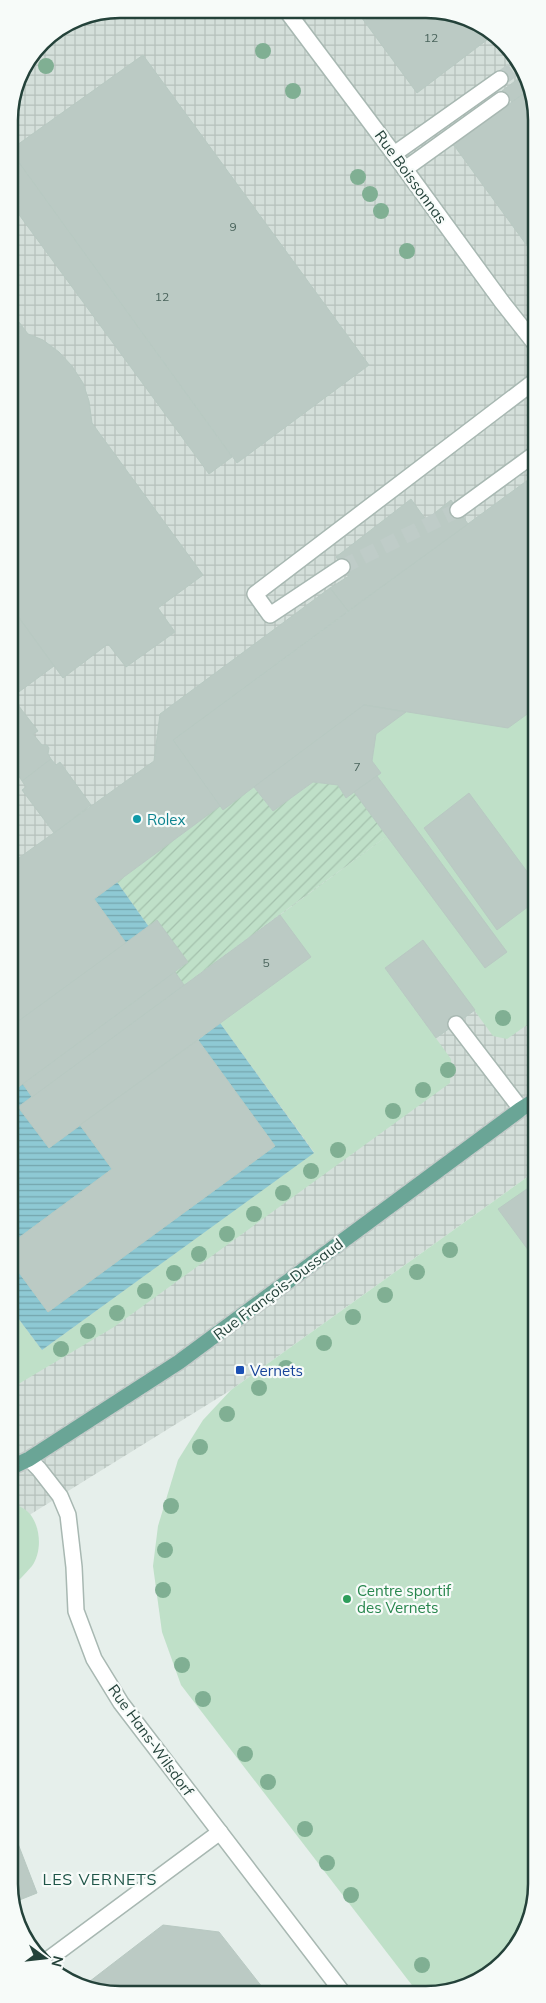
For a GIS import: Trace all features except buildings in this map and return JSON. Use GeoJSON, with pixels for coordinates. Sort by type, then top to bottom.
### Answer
{"type":"FeatureCollection","features":[{"type":"Feature","properties":{"kind":"main road","name":"Rue François-Dussaud"},"geometry":{"type":"LineString","coordinates":[[521,1109],[528,1102]]}},
{"type":"Feature","properties":{"kind":"main road","name":"Rue François-Dussaud"},"geometry":{"type":"LineString","coordinates":[[18,1464],[179,1362],[528,1105]]}},
{"type":"Feature","properties":{"kind":"street","name":"Rue Boissonnas"},"geometry":{"type":"LineString","coordinates":[[292,18],[528,335]]}},
{"type":"Feature","properties":{"kind":"street"},"geometry":{"type":"LineString","coordinates":[[394,154],[500,78]]}},
{"type":"Feature","properties":{"kind":"street"},"geometry":{"type":"LineString","coordinates":[[405,169],[500,100]]}},
{"type":"Feature","properties":{"kind":"street"},"geometry":{"type":"LineString","coordinates":[[342,567],[270,615],[255,594],[528,386]]}},
{"type":"Feature","properties":{"kind":"street"},"geometry":{"type":"LineString","coordinates":[[458,510],[528,459]]}},
{"type":"Feature","properties":{"kind":"street"},"geometry":{"type":"LineString","coordinates":[[456,1024],[521,1109]]}},
{"type":"Feature","properties":{"kind":"street","name":"Rue Hans-Wilsdorf"},"geometry":{"type":"LineString","coordinates":[[29,1459],[40,1469],[60,1496],[68,1514],[74,1568],[76,1611],[94,1658],[121,1703],[338,1986]]}},
{"type":"Feature","properties":{"kind":"street"},"geometry":{"type":"LineString","coordinates":[[50,1958],[220,1832]]}},
{"type":"Feature","properties":{"kind":"shaded area"},"geometry":{"type":"Polygon","coordinates":[[[106,18],[446,19],[477,31],[503,52],[518,74],[528,106],[528,1176],[231,1390],[18,1522],[18,106],[28,74],[39,57],[52,43],[81,25],[106,18]]]}},
{"type":"Feature","properties":{"kind":"green space"},"geometry":{"type":"Polygon","coordinates":[[[528,707],[528,1024],[507,1039],[493,1036],[423,940],[385,968],[451,1059],[450,1083],[114,1327],[18,1384],[18,1318],[42,1350],[314,1152],[220,1023],[310,957],[280,915],[387,836],[485,967],[506,951],[377,776],[381,773],[372,761],[376,734],[406,712],[528,707]]]}},
{"type":"Feature","properties":{"kind":"green space"},"geometry":{"type":"Polygon","coordinates":[[[313,782],[338,785],[346,798],[354,792],[387,836],[184,985],[175,972],[188,962],[157,921],[149,927],[117,882],[220,806],[224,809],[254,787],[273,811],[313,782]]]}},
{"type":"Feature","properties":{"kind":"green space","name":"Centre sportif des Vernets"},"geometry":{"type":"Polygon","coordinates":[[[528,1176],[528,1897],[521,1922],[507,1946],[499,1956],[472,1975],[440,1985],[413,1986],[181,1685],[162,1632],[153,1566],[158,1526],[178,1460],[203,1420],[231,1390],[528,1176]]]}},
{"type":"Feature","properties":{"kind":"green space"},"geometry":{"type":"Polygon","coordinates":[[[18,1506],[30,1514],[38,1533],[39,1547],[32,1566],[18,1581],[18,1506]]]}},
{"type":"Feature","properties":{"kind":"water"},"geometry":{"type":"Polygon","coordinates":[[[117,882],[149,927],[126,943],[94,899],[117,882]]]}},
{"type":"Feature","properties":{"kind":"water"},"geometry":{"type":"Polygon","coordinates":[[[220,1023],[314,1153],[42,1350],[18,1318],[18,1271],[48,1312],[275,1146],[198,1040],[220,1023]]]}},
{"type":"Feature","properties":{"kind":"water"},"geometry":{"type":"Polygon","coordinates":[[[23,1084],[32,1097],[19,1107],[49,1148],[80,1125],[112,1169],[18,1238],[18,1088],[23,1084]]]}},
{"type":"Feature","properties":{"kind":"tunnel"},"geometry":{"type":"LineString","coordinates":[[500,79],[515,69]]}},
{"type":"Feature","properties":{"kind":"tunnel"},"geometry":{"type":"LineString","coordinates":[[342,567],[458,510]]}},
{"type":"Feature","properties":{"kind":"place","name":"Rolex"},"geometry":{"type":"Point","coordinates":[137,819]}},
{"type":"Feature","properties":{"kind":"place","name":"Vernets"},"geometry":{"type":"Point","coordinates":[240,1370]}},
{"type":"Feature","properties":{"kind":"place","name":"Centre sportif des Vernets"},"geometry":{"type":"Point","coordinates":[347,1599]}},
{"type":"Feature","properties":{"kind":"district","name":"LES VERNETS"},"geometry":{"type":"Point","coordinates":[100,1879]}}]}
